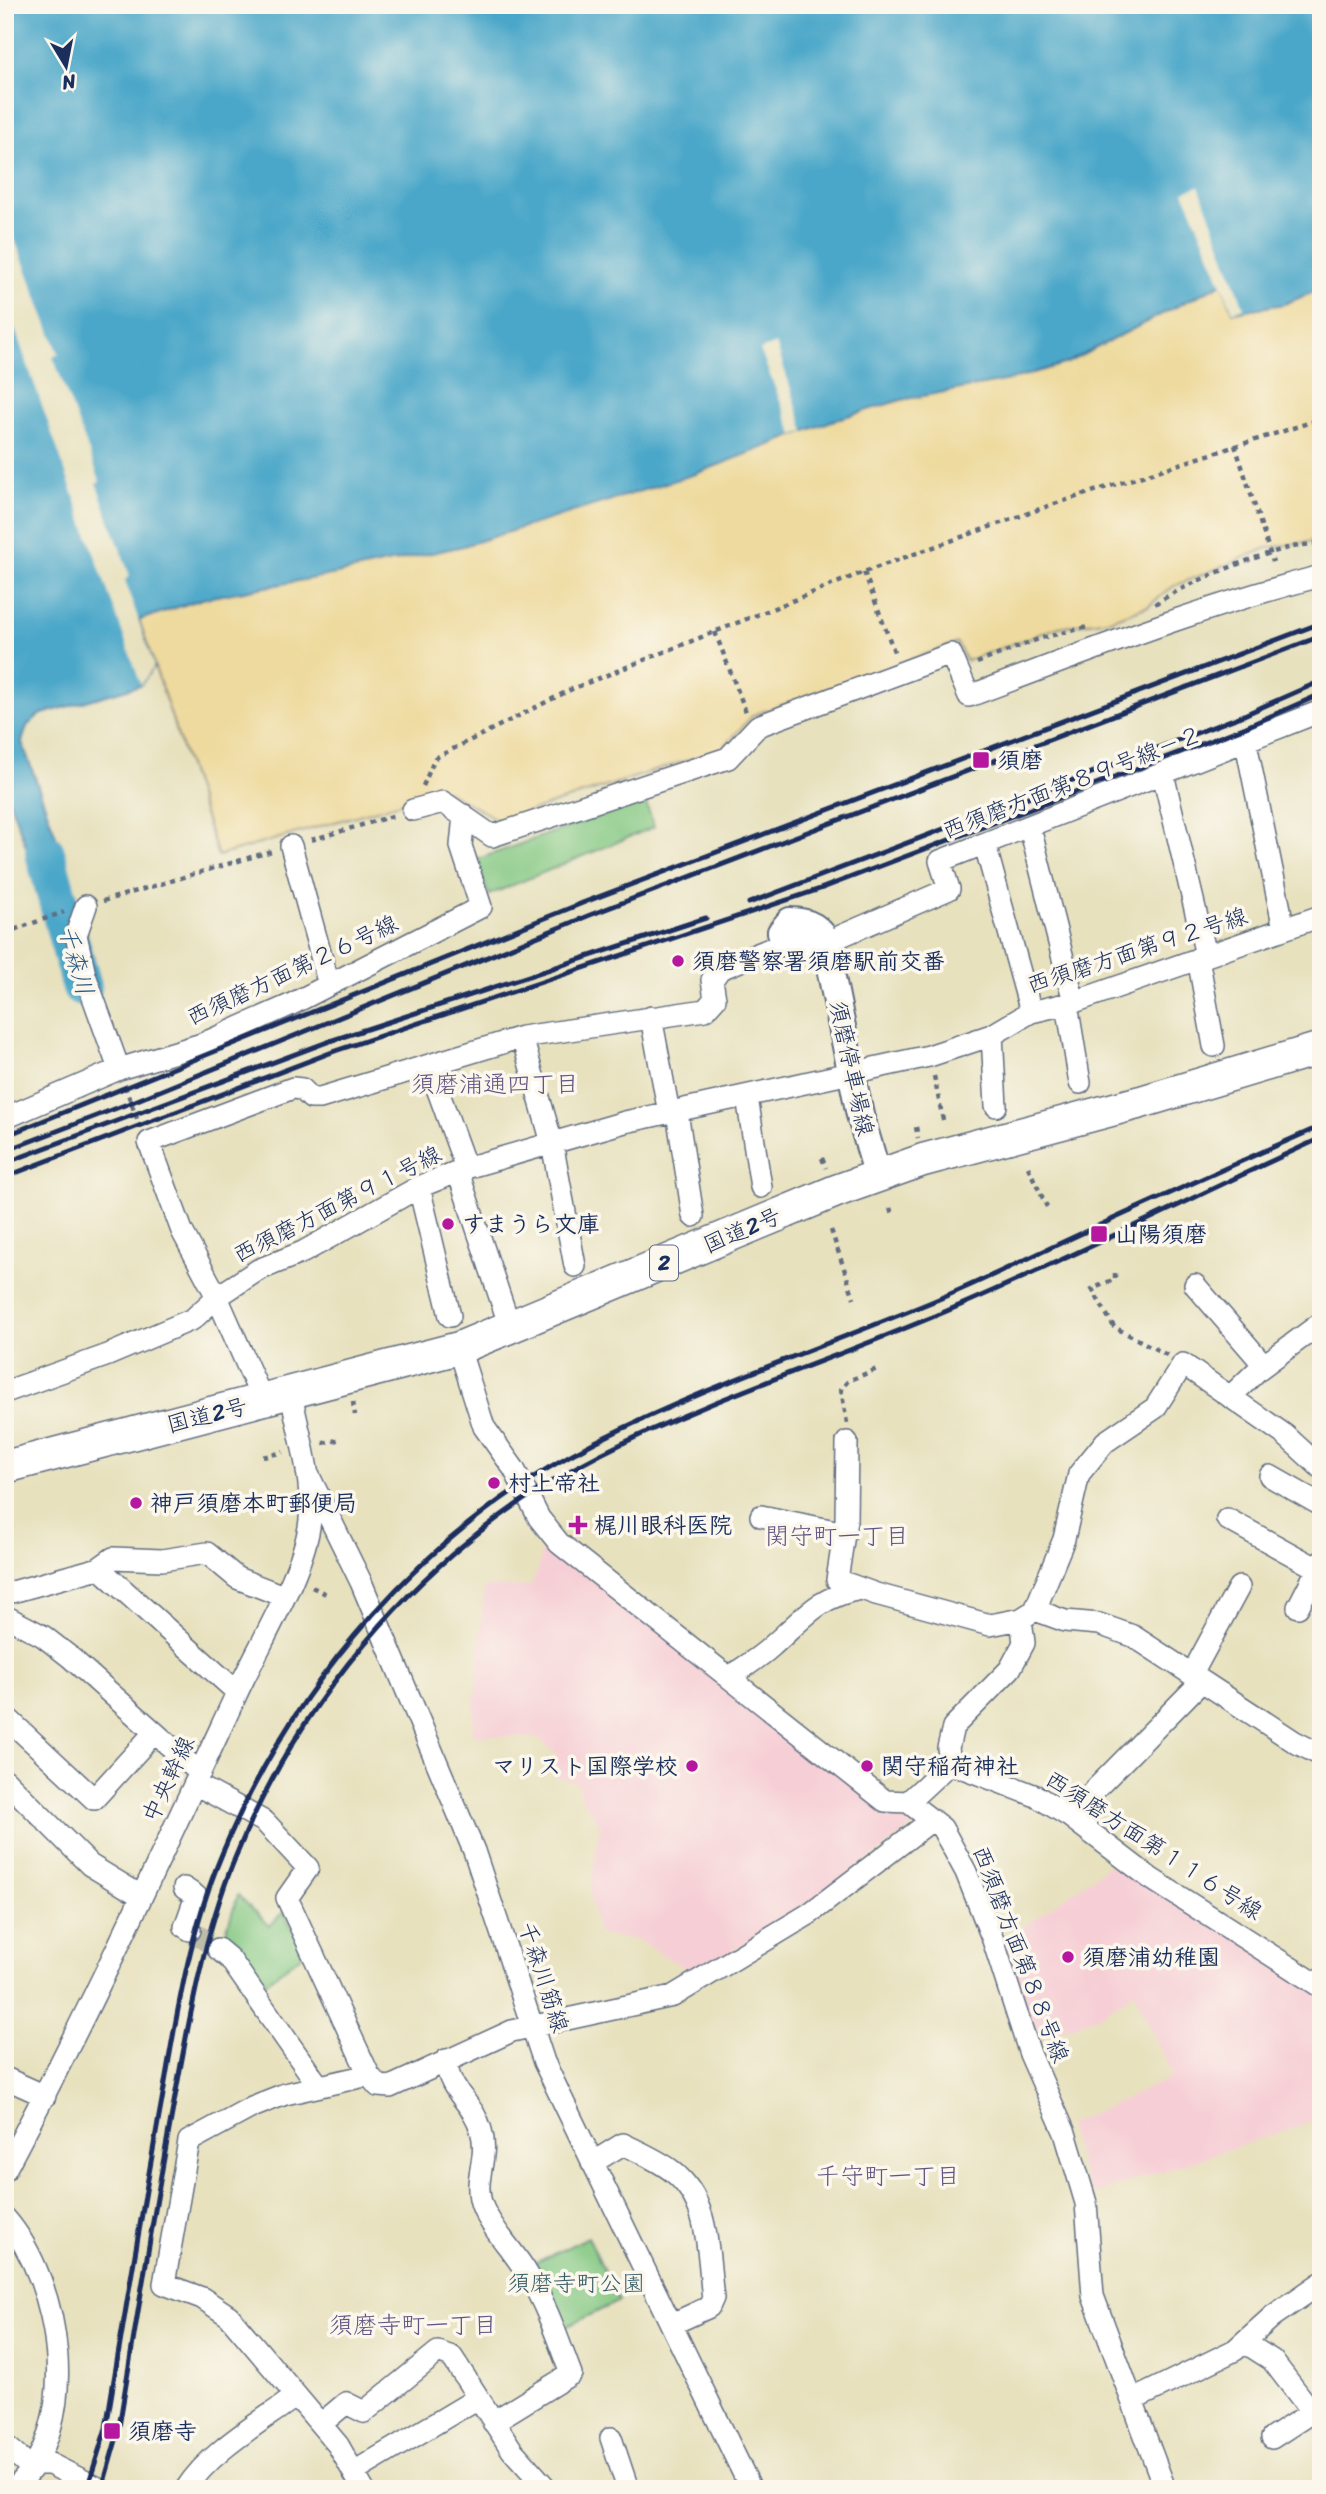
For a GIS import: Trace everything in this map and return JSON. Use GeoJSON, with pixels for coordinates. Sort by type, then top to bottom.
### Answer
{"type":"FeatureCollection","features":[{"type":"Feature","properties":{"kind":"highway","name":"国道2号"},"geometry":{"type":"LineString","coordinates":[[5,1467],[277,1398],[459,1348],[923,1160],[1141,1102],[1321,1048]]}},
{"type":"Feature","properties":{"kind":"main road","name":"須磨停車場線"},"geometry":{"type":"LineString","coordinates":[[785,943],[781,932],[790,920],[806,921],[818,928],[834,947],[852,1075],[860,1115],[878,1176]]}},
{"type":"Feature","properties":{"kind":"street"},"geometry":{"type":"LineString","coordinates":[[414,810],[443,802],[492,836],[728,758],[758,726],[951,654],[969,696],[1124,638],[1261,591],[1321,576]]}},
{"type":"Feature","properties":{"kind":"street","name":"西須磨方面第８９号線－２"},"geometry":{"type":"LineString","coordinates":[[834,947],[950,889],[940,861],[1321,712]]}},
{"type":"Feature","properties":{"kind":"street"},"geometry":{"type":"LineString","coordinates":[[1246,743],[1284,929]]}},
{"type":"Feature","properties":{"kind":"street"},"geometry":{"type":"LineString","coordinates":[[1163,774],[1202,957],[1214,1046]]}},
{"type":"Feature","properties":{"kind":"street","name":"西須磨方面第２６号線"},"geometry":{"type":"LineString","coordinates":[[5,1118],[119,1069],[202,1044],[328,985],[481,907],[461,846],[464,815]]}},
{"type":"Feature","properties":{"kind":"street"},"geometry":{"type":"LineString","coordinates":[[1030,828],[1070,1003],[1080,1083]]}},
{"type":"Feature","properties":{"kind":"street"},"geometry":{"type":"LineString","coordinates":[[985,845],[1031,1012]]}},
{"type":"Feature","properties":{"kind":"street"},"geometry":{"type":"LineString","coordinates":[[291,846],[328,985]]}},
{"type":"Feature","properties":{"kind":"street"},"geometry":{"type":"LineString","coordinates":[[86,906],[76,935],[85,975],[119,1069]]}},
{"type":"Feature","properties":{"kind":"street","name":"西須磨方面第９２号線"},"geometry":{"type":"LineString","coordinates":[[852,1075],[929,1056],[992,1035],[1031,1012],[1070,1003],[1321,916]]}},
{"type":"Feature","properties":{"kind":"street"},"geometry":{"type":"LineString","coordinates":[[149,1142],[293,1088],[302,1089],[311,1098],[320,1098],[523,1037],[705,1010],[715,999],[712,980],[720,970],[785,943]]}},
{"type":"Feature","properties":{"kind":"street"},"geometry":{"type":"LineString","coordinates":[[650,1017],[673,1112],[693,1216]]}},
{"type":"Feature","properties":{"kind":"street"},"geometry":{"type":"LineString","coordinates":[[992,1035],[996,1106]]}},
{"type":"Feature","properties":{"kind":"street"},"geometry":{"type":"LineString","coordinates":[[523,1037],[552,1143],[575,1266]]}},
{"type":"Feature","properties":{"kind":"street"},"geometry":{"type":"LineString","coordinates":[[429,1066],[510,1327]]}},
{"type":"Feature","properties":{"kind":"street","name":"西須磨方面第９１号線"},"geometry":{"type":"LineString","coordinates":[[5,1392],[108,1355],[193,1319],[217,1297],[258,1270],[303,1252],[419,1187],[462,1170],[552,1143],[673,1112],[852,1075]]}},
{"type":"Feature","properties":{"kind":"street"},"geometry":{"type":"LineString","coordinates":[[747,1097],[761,1187]]}},
{"type":"Feature","properties":{"kind":"street","name":"中央幹線"},"geometry":{"type":"LineString","coordinates":[[5,2170],[45,2096],[283,1596],[304,1543],[310,1519],[307,1472],[277,1398],[217,1297],[182,1231],[149,1142]]}},
{"type":"Feature","properties":{"kind":"street"},"geometry":{"type":"LineString","coordinates":[[419,1187],[450,1316]]}},
{"type":"Feature","properties":{"kind":"street"},"geometry":{"type":"LineString","coordinates":[[1195,1285],[1264,1365]]}},
{"type":"Feature","properties":{"kind":"street"},"geometry":{"type":"LineString","coordinates":[[1230,1397],[1264,1365],[1321,1323]]}},
{"type":"Feature","properties":{"kind":"street","name":"西須磨方面第８８号線"},"geometry":{"type":"LineString","coordinates":[[459,1348],[484,1427],[514,1469],[539,1518],[559,1544],[731,1676],[885,1801],[908,1802],[942,1828],[966,1872],[993,1940],[1030,2054],[1065,2133],[1086,2203],[1093,2297],[1165,2489]]}},
{"type":"Feature","properties":{"kind":"street"},"geometry":{"type":"LineString","coordinates":[[908,1802],[950,1763],[948,1748],[953,1727],[1010,1669],[1024,1643],[1028,1615],[1064,1539],[1079,1474],[1105,1442],[1155,1408],[1183,1364],[1285,1435],[1321,1468]]}},
{"type":"Feature","properties":{"kind":"street"},"geometry":{"type":"LineString","coordinates":[[847,1442],[845,1533],[837,1580],[990,1625],[1028,1615],[1099,1624],[1133,1636],[1295,1742],[1321,1755]]}},
{"type":"Feature","properties":{"kind":"street","name":"千森川筋線"},"geometry":{"type":"LineString","coordinates":[[307,1472],[361,1583],[474,1852],[544,2062],[751,2489]]}},
{"type":"Feature","properties":{"kind":"street"},"geometry":{"type":"LineString","coordinates":[[1270,1476],[1321,1505]]}},
{"type":"Feature","properties":{"kind":"street"},"geometry":{"type":"LineString","coordinates":[[761,1516],[845,1533]]}},
{"type":"Feature","properties":{"kind":"street"},"geometry":{"type":"LineString","coordinates":[[1227,1519],[1320,1566],[1298,1607]]}},
{"type":"Feature","properties":{"kind":"street"},"geometry":{"type":"LineString","coordinates":[[5,1594],[99,1568],[113,1558],[162,1560],[207,1553],[237,1578],[283,1596]]}},
{"type":"Feature","properties":{"kind":"street"},"geometry":{"type":"LineString","coordinates":[[99,1568],[237,1692]]}},
{"type":"Feature","properties":{"kind":"street"},"geometry":{"type":"LineString","coordinates":[[1069,1816],[1197,1677],[1239,1587]]}},
{"type":"Feature","properties":{"kind":"street"},"geometry":{"type":"LineString","coordinates":[[731,1676],[770,1649],[803,1615],[836,1594],[861,1589]]}},
{"type":"Feature","properties":{"kind":"street"},"geometry":{"type":"LineString","coordinates":[[5,1616],[43,1636],[70,1657],[197,1778],[265,1822],[308,1868],[287,1898],[369,2075],[378,2086],[390,2087],[512,2031],[673,1996],[809,1914],[932,1820]]}},
{"type":"Feature","properties":{"kind":"street"},"geometry":{"type":"LineString","coordinates":[[5,1716],[94,1799],[153,1734]]}},
{"type":"Feature","properties":{"kind":"street","name":"西須磨方面第１１６号線"},"geometry":{"type":"LineString","coordinates":[[950,1763],[1036,1796],[1069,1816],[1150,1878],[1321,1987]]}},
{"type":"Feature","properties":{"kind":"street"},"geometry":{"type":"LineString","coordinates":[[5,1780],[90,1865],[141,1896]]}},
{"type":"Feature","properties":{"kind":"street"},"geometry":{"type":"LineString","coordinates":[[184,1888],[196,1896],[185,1927],[190,1930]]}},
{"type":"Feature","properties":{"kind":"street"},"geometry":{"type":"LineString","coordinates":[[218,1949],[230,1959],[318,2085]]}},
{"type":"Feature","properties":{"kind":"street"},"geometry":{"type":"LineString","coordinates":[[446,2060],[447,2077],[454,2091],[471,2109],[481,2129],[486,2154],[478,2173],[483,2208],[528,2274],[571,2374],[493,2422]]}},
{"type":"Feature","properties":{"kind":"street"},"geometry":{"type":"LineString","coordinates":[[369,2075],[318,2085],[252,2107],[189,2141],[163,2284],[202,2298],[229,2316],[321,2424],[359,2480],[478,2398]]}},
{"type":"Feature","properties":{"kind":"street"},"geometry":{"type":"LineString","coordinates":[[5,2077],[45,2096]]}},
{"type":"Feature","properties":{"kind":"street"},"geometry":{"type":"LineString","coordinates":[[592,2163],[623,2144],[672,2171],[694,2194],[701,2208],[713,2298],[709,2307],[673,2324]]}},
{"type":"Feature","properties":{"kind":"street"},"geometry":{"type":"LineString","coordinates":[[5,2218],[28,2249],[40,2275],[55,2328],[58,2356],[55,2398],[45,2438],[35,2464],[15,2489]]}},
{"type":"Feature","properties":{"kind":"street"},"geometry":{"type":"LineString","coordinates":[[1133,2400],[1234,2350],[1318,2292]]}},
{"type":"Feature","properties":{"kind":"street"},"geometry":{"type":"LineString","coordinates":[[1244,2342],[1272,2360],[1312,2412],[1272,2438]]}},
{"type":"Feature","properties":{"kind":"street"},"geometry":{"type":"LineString","coordinates":[[321,2424],[346,2403],[364,2412],[438,2352],[452,2357],[512,2450],[547,2489]]}},
{"type":"Feature","properties":{"kind":"street"},"geometry":{"type":"LineString","coordinates":[[186,2489],[206,2464],[296,2396]]}},
{"type":"Feature","properties":{"kind":"street"},"geometry":{"type":"LineString","coordinates":[[611,2438],[628,2489]]}},
{"type":"Feature","properties":{"kind":"street"},"geometry":{"type":"LineString","coordinates":[[5,2445],[26,2463],[50,2464],[100,2489]]}},
{"type":"Feature","properties":{"kind":"path"},"geometry":{"type":"LineString","coordinates":[[86,906],[414,810],[435,758],[572,689],[864,572],[1051,505],[1321,419]]}},
{"type":"Feature","properties":{"kind":"path"},"geometry":{"type":"LineString","coordinates":[[1235,445],[1273,562]]}},
{"type":"Feature","properties":{"kind":"path"},"geometry":{"type":"LineString","coordinates":[[1150,607],[1177,589],[1270,554],[1321,544]]}},
{"type":"Feature","properties":{"kind":"path"},"geometry":{"type":"LineString","coordinates":[[864,572],[901,671]]}},
{"type":"Feature","properties":{"kind":"path"},"geometry":{"type":"LineString","coordinates":[[958,671],[1041,638],[1092,626]]}},
{"type":"Feature","properties":{"kind":"path"},"geometry":{"type":"LineString","coordinates":[[715,632],[747,710],[741,720]]}},
{"type":"Feature","properties":{"kind":"path"},"geometry":{"type":"LineString","coordinates":[[5,933],[39,920]]}},
{"type":"Feature","properties":{"kind":"path"},"geometry":{"type":"LineString","coordinates":[[929,1056],[943,1119]]}},
{"type":"Feature","properties":{"kind":"path"},"geometry":{"type":"LineString","coordinates":[[119,1069],[130,1103],[149,1142]]}},
{"type":"Feature","properties":{"kind":"path"},"geometry":{"type":"LineString","coordinates":[[1028,1167],[1047,1207]]}},
{"type":"Feature","properties":{"kind":"path"},"geometry":{"type":"LineString","coordinates":[[831,1230],[854,1298]]}},
{"type":"Feature","properties":{"kind":"path"},"geometry":{"type":"LineString","coordinates":[[1115,1273],[1115,1279],[1091,1289],[1114,1327],[1183,1364]]}},
{"type":"Feature","properties":{"kind":"path"},"geometry":{"type":"LineString","coordinates":[[847,1442],[841,1389],[848,1381],[877,1369]]}},
{"type":"Feature","properties":{"kind":"shaded area","name":"マリスト国際学校"},"geometry":{"type":"Polygon","coordinates":[[[543,1543],[642,1615],[868,1797],[915,1824],[804,1910],[693,1973],[638,1940],[598,1935],[590,1894],[600,1825],[581,1797],[579,1784],[555,1776],[557,1755],[538,1738],[472,1735],[484,1587],[530,1586],[538,1571],[543,1543]]]}},
{"type":"Feature","properties":{"kind":"shaded area"},"geometry":{"type":"Polygon","coordinates":[[[1118,1859],[1321,1996],[1321,2119],[1090,2195],[1067,2125],[1173,2077],[1134,1992],[1100,2015],[1033,2042],[1001,1943],[1118,1859]]]}},
{"type":"Feature","properties":{"kind":"green space"},"geometry":{"type":"Polygon","coordinates":[[[645,800],[654,827],[489,895],[475,860],[645,800]]]}},
{"type":"Feature","properties":{"kind":"green space"},"geometry":{"type":"Polygon","coordinates":[[[238,1895],[270,1926],[284,1911],[304,1954],[262,1985],[244,1972],[223,1940],[238,1895]]]}},
{"type":"Feature","properties":{"kind":"green space","name":"須磨寺町公園"},"geometry":{"type":"Polygon","coordinates":[[[588,2237],[619,2301],[564,2328],[533,2264],[588,2237]]]}},
{"type":"Feature","properties":{"kind":"sand"},"geometry":{"type":"Polygon","coordinates":[[[1222,283],[1234,312],[1284,304],[1321,289],[1321,540],[1267,548],[1174,586],[1148,606],[1110,620],[1059,627],[966,661],[957,643],[753,715],[722,749],[500,821],[445,790],[218,856],[139,620],[205,598],[336,574],[463,546],[695,474],[834,420],[901,400],[1009,380],[1067,363],[1222,283]]]}},
{"type":"Feature","properties":{"kind":"water"},"geometry":{"type":"Polygon","coordinates":[[[5,5],[1321,5],[1321,289],[1284,304],[1233,312],[1222,283],[1067,363],[1009,380],[901,400],[834,420],[695,474],[463,546],[336,574],[205,598],[139,620],[154,666],[141,685],[39,715],[27,726],[22,742],[60,847],[30,857],[5,789],[5,5]]]}},
{"type":"Feature","properties":{"kind":"pier"},"geometry":{"type":"Polygon","coordinates":[[[1199,186],[1244,308],[1233,312],[1184,191],[1199,186]]]}},
{"type":"Feature","properties":{"kind":"pier"},"geometry":{"type":"Polygon","coordinates":[[[11,230],[59,354],[53,357],[100,481],[96,483],[130,576],[125,580],[154,666],[141,685],[5,301],[5,232],[11,230]]]}},
{"type":"Feature","properties":{"kind":"pier"},"geometry":{"type":"Polygon","coordinates":[[[776,344],[805,432],[794,435],[760,350],[776,344]]]}},
{"type":"Feature","properties":{"kind":"waterway","name":"千森川"},"geometry":{"type":"LineString","coordinates":[[45,853],[82,987]]}},
{"type":"Feature","properties":{"kind":"tunnel"},"geometry":{"type":"LineString","coordinates":[[190,1930],[218,1949]]}},
{"type":"Feature","properties":{"kind":"railway"},"geometry":{"type":"LineString","coordinates":[[5,1136],[585,902],[1321,623]]}},
{"type":"Feature","properties":{"kind":"railway"},"geometry":{"type":"LineString","coordinates":[[5,1151],[130,1103],[590,915],[1321,636]]}},
{"type":"Feature","properties":{"kind":"railway"},"geometry":{"type":"LineString","coordinates":[[749,903],[1244,715],[1321,681]]}},
{"type":"Feature","properties":{"kind":"railway"},"geometry":{"type":"LineString","coordinates":[[5,1177],[335,1051],[820,889],[1246,727],[1321,694]]}},
{"type":"Feature","properties":{"kind":"railway"},"geometry":{"type":"LineString","coordinates":[[5,1163],[330,1041],[706,918]]}},
{"type":"Feature","properties":{"kind":"railway"},"geometry":{"type":"LineString","coordinates":[[87,2489],[106,2428],[178,2007],[201,1914],[222,1854],[252,1790],[287,1729],[327,1670],[372,1615],[422,1565],[476,1518],[533,1477],[595,1442],[718,1386],[949,1295],[1321,1126]]}},
{"type":"Feature","properties":{"kind":"railway"},"geometry":{"type":"LineString","coordinates":[[102,2489],[118,2433],[190,2015],[204,1953],[222,1893],[262,1799],[296,1738],[336,1680],[380,1626],[429,1575],[483,1529],[540,1489],[601,1454],[685,1415],[899,1331],[990,1292],[1321,1138]]}},
{"type":"Feature","properties":{"kind":"place","name":"須磨"},"geometry":{"type":"Point","coordinates":[981,760]}},
{"type":"Feature","properties":{"kind":"place","name":"須磨警察署須磨駅前交番"},"geometry":{"type":"Point","coordinates":[678,961]}},
{"type":"Feature","properties":{"kind":"place","name":"すまうら文庫"},"geometry":{"type":"Point","coordinates":[448,1224]}},
{"type":"Feature","properties":{"kind":"place","name":"山陽須磨"},"geometry":{"type":"Point","coordinates":[1099,1234]}},
{"type":"Feature","properties":{"kind":"place","name":"村上帝社"},"geometry":{"type":"Point","coordinates":[494,1483]}},
{"type":"Feature","properties":{"kind":"place","name":"神戸須磨本町郵便局"},"geometry":{"type":"Point","coordinates":[136,1503]}},
{"type":"Feature","properties":{"kind":"place","name":"梶川眼科医院"},"geometry":{"type":"Point","coordinates":[578,1525]}},
{"type":"Feature","properties":{"kind":"place","name":"マリスト国際学校"},"geometry":{"type":"Point","coordinates":[692,1766]}},
{"type":"Feature","properties":{"kind":"place","name":"関守稲荷神社"},"geometry":{"type":"Point","coordinates":[867,1766]}},
{"type":"Feature","properties":{"kind":"place","name":"須磨浦幼稚園"},"geometry":{"type":"Point","coordinates":[1068,1957]}},
{"type":"Feature","properties":{"kind":"place","name":"須磨寺"},"geometry":{"type":"Point","coordinates":[112,2431]}},
{"type":"Feature","properties":{"kind":"district","name":"須磨浦通四丁目"},"geometry":{"type":"Point","coordinates":[495,1084]}},
{"type":"Feature","properties":{"kind":"district","name":"関守町一丁目"},"geometry":{"type":"Point","coordinates":[837,1536]}},
{"type":"Feature","properties":{"kind":"district","name":"千守町一丁目"},"geometry":{"type":"Point","coordinates":[888,2176]}},
{"type":"Feature","properties":{"kind":"district","name":"須磨寺町一丁目"},"geometry":{"type":"Point","coordinates":[413,2325]}}]}
